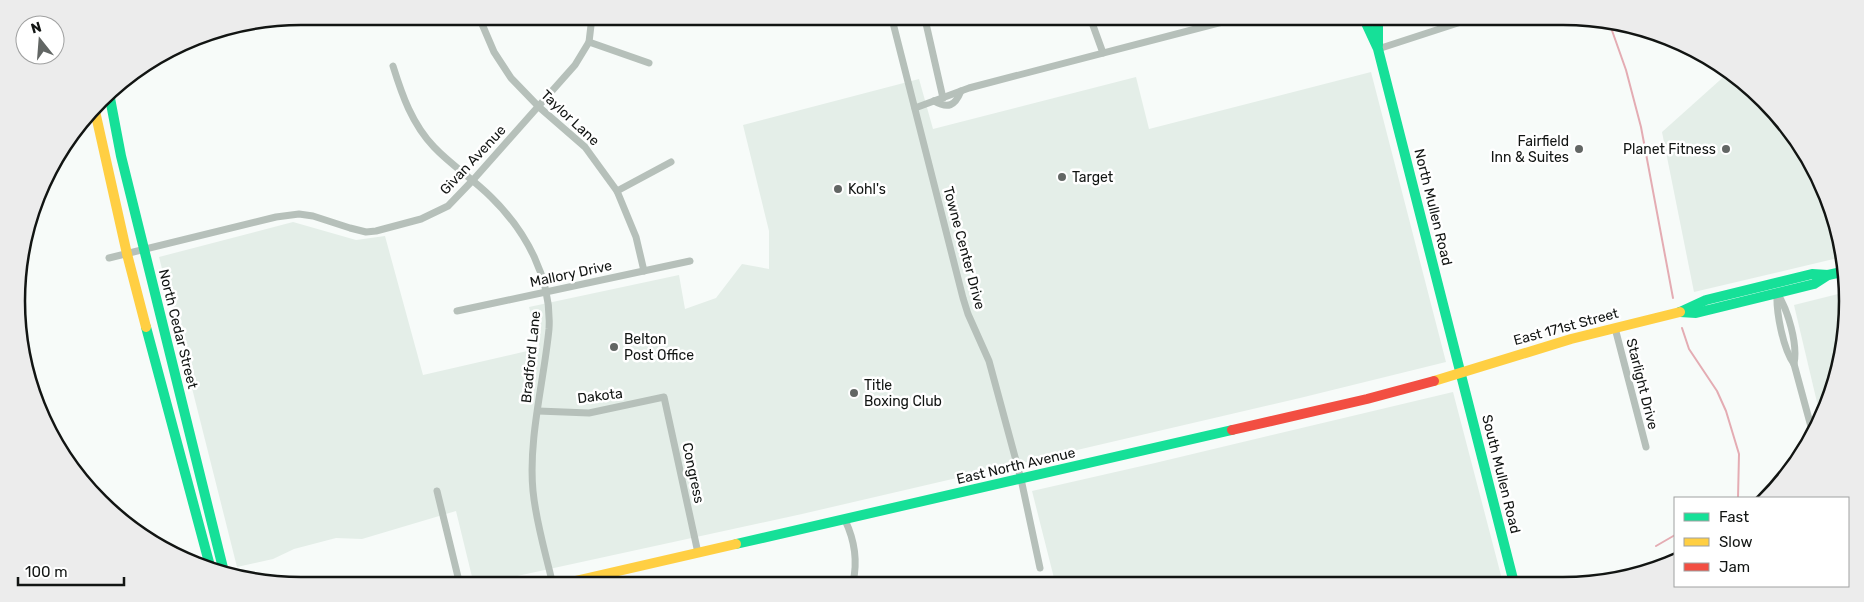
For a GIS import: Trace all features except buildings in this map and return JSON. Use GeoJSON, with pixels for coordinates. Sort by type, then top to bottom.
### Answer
{"type":"FeatureCollection","features":[{"type":"Feature","properties":{"kind":"main road"},"geometry":{"type":"LineString","coordinates":[[1367,25],[1378,49]]}},
{"type":"Feature","properties":{"kind":"main road"},"geometry":{"type":"LineString","coordinates":[[1378,25],[1378,49]]}},
{"type":"Feature","properties":{"kind":"main road","name":"North Mullen Road"},"geometry":{"type":"LineString","coordinates":[[1378,49],[1462,372]]}},
{"type":"Feature","properties":{"kind":"main road","name":"North Cedar Street"},"geometry":{"type":"LineString","coordinates":[[111,101],[121,156],[222,565]]}},
{"type":"Feature","properties":{"kind":"main road","name":"North Cedar Street"},"geometry":{"type":"LineString","coordinates":[[96,116],[127,254],[209,561]]}},
{"type":"Feature","properties":{"kind":"main road","name":"East 171st Street"},"geometry":{"type":"LineString","coordinates":[[1679,312],[1696,313],[1711,309],[1724,302],[1765,292],[1812,274],[1828,276],[1837,273]]}},
{"type":"Feature","properties":{"kind":"main road","name":"East 171st Street"},"geometry":{"type":"LineString","coordinates":[[1462,372],[1564,341],[1679,312],[1696,303],[1776,288]]}},
{"type":"Feature","properties":{"kind":"main road","name":"East North Avenue"},"geometry":{"type":"LineString","coordinates":[[593,577],[1358,401],[1462,372]]}},
{"type":"Feature","properties":{"kind":"main road","name":"South Mullen Road"},"geometry":{"type":"LineString","coordinates":[[1462,372],[1513,577]]}},
{"type":"Feature","properties":{"kind":"street","name":"Taylor Lane"},"geometry":{"type":"LineString","coordinates":[[483,25],[502,66],[511,78],[539,107],[585,147],[617,191],[636,237],[644,271]]}},
{"type":"Feature","properties":{"kind":"street","name":"Givan Avenue"},"geometry":{"type":"LineString","coordinates":[[109,258],[276,217],[299,214],[314,216],[366,232],[421,219],[448,206],[575,65],[589,42],[591,25]]}},
{"type":"Feature","properties":{"kind":"street","name":"Towne Center Drive"},"geometry":{"type":"LineString","coordinates":[[893,25],[963,298],[989,361],[1021,479],[1040,568]]}},
{"type":"Feature","properties":{"kind":"street"},"geometry":{"type":"LineString","coordinates":[[926,25],[944,98]]}},
{"type":"Feature","properties":{"kind":"street"},"geometry":{"type":"LineString","coordinates":[[1093,25],[1103,53]]}},
{"type":"Feature","properties":{"kind":"street"},"geometry":{"type":"LineString","coordinates":[[914,108],[961,91],[1211,25]]}},
{"type":"Feature","properties":{"kind":"street"},"geometry":{"type":"LineString","coordinates":[[1378,49],[1452,25]]}},
{"type":"Feature","properties":{"kind":"street"},"geometry":{"type":"LineString","coordinates":[[589,42],[649,62]]}},
{"type":"Feature","properties":{"kind":"street","name":"Bradford Lane"},"geometry":{"type":"LineString","coordinates":[[394,66],[403,98],[416,124],[434,147],[497,202],[520,231],[533,254],[547,292],[550,311],[549,329],[532,463],[537,519],[551,577]]}},
{"type":"Feature","properties":{"kind":"street"},"geometry":{"type":"LineString","coordinates":[[934,101],[942,106],[948,106],[955,103],[961,91]]}},
{"type":"Feature","properties":{"kind":"street"},"geometry":{"type":"LineString","coordinates":[[617,191],[671,162]]}},
{"type":"Feature","properties":{"kind":"street","name":"Mallory Drive"},"geometry":{"type":"LineString","coordinates":[[457,312],[690,261]]}},
{"type":"Feature","properties":{"kind":"street"},"geometry":{"type":"LineString","coordinates":[[1776,288],[1784,305],[1796,353],[1794,364],[1810,424]]}},
{"type":"Feature","properties":{"kind":"street","name":"Starlight Drive"},"geometry":{"type":"LineString","coordinates":[[1615,328],[1646,447]]}},
{"type":"Feature","properties":{"kind":"street","name":"Dakota"},"geometry":{"type":"LineString","coordinates":[[538,411],[589,413],[664,397]]}},
{"type":"Feature","properties":{"kind":"street","name":"Congress"},"geometry":{"type":"LineString","coordinates":[[664,397],[698,553]]}},
{"type":"Feature","properties":{"kind":"street"},"geometry":{"type":"LineString","coordinates":[[437,491],[458,577]]}},
{"type":"Feature","properties":{"kind":"street"},"geometry":{"type":"LineString","coordinates":[[845,520],[854,549],[854,577]]}},
{"type":"Feature","properties":{"kind":"shaded area"},"geometry":{"type":"Polygon","coordinates":[[[1371,72],[1446,362],[802,514],[512,577],[472,577],[456,511],[362,539],[336,538],[294,549],[273,559],[237,567],[159,257],[293,222],[356,240],[385,236],[423,375],[540,348],[529,307],[679,275],[685,309],[716,298],[742,264],[769,269],[769,231],[743,125],[919,79],[933,129],[1136,77],[1149,129],[1371,72]]]}},
{"type":"Feature","properties":{"kind":"shaded area"},"geometry":{"type":"Polygon","coordinates":[[[1723,77],[1731,82],[1771,119],[1802,163],[1818,195],[1830,230],[1836,258],[1694,292],[1662,132],[1723,77]]]}},
{"type":"Feature","properties":{"kind":"shaded area"},"geometry":{"type":"Polygon","coordinates":[[[1839,294],[1837,337],[1834,355],[1818,407],[1794,305],[1839,294]]]}},
{"type":"Feature","properties":{"kind":"shaded area"},"geometry":{"type":"Polygon","coordinates":[[[1453,392],[1501,577],[1054,577],[1032,491],[1453,392]]]}},
{"type":"Feature","properties":{"kind":"waterway"},"geometry":{"type":"LineString","coordinates":[[1612,29],[1626,70],[1641,127],[1673,298]]}},
{"type":"Feature","properties":{"kind":"waterway"},"geometry":{"type":"LineString","coordinates":[[1682,328],[1689,349],[1717,391],[1726,411],[1739,454],[1738,497]]}},
{"type":"Feature","properties":{"kind":"waterway"},"geometry":{"type":"LineString","coordinates":[[1656,546],[1674,536]]}},
{"type":"Feature","properties":{"kind":"traffic: fast"},"geometry":{"type":"LineString","coordinates":[[1367,25],[1378,49],[1512,577]]}},
{"type":"Feature","properties":{"kind":"traffic: fast"},"geometry":{"type":"LineString","coordinates":[[1378,25],[1378,45]]}},
{"type":"Feature","properties":{"kind":"traffic: fast"},"geometry":{"type":"LineString","coordinates":[[111,101],[121,156],[222,565]]}},
{"type":"Feature","properties":{"kind":"traffic: fast"},"geometry":{"type":"LineString","coordinates":[[1680,312],[1696,313],[1814,284],[1828,275],[1837,273]]}},
{"type":"Feature","properties":{"kind":"traffic: fast"},"geometry":{"type":"LineString","coordinates":[[1680,312],[1706,300],[1812,274],[1828,275]]}},
{"type":"Feature","properties":{"kind":"traffic: fast"},"geometry":{"type":"LineString","coordinates":[[146,327],[209,561]]}},
{"type":"Feature","properties":{"kind":"traffic: fast"},"geometry":{"type":"LineString","coordinates":[[736,544],[1232,430]]}},
{"type":"Feature","properties":{"kind":"traffic: slow"},"geometry":{"type":"LineString","coordinates":[[96,116],[127,254],[146,327]]}},
{"type":"Feature","properties":{"kind":"traffic: slow"},"geometry":{"type":"LineString","coordinates":[[1434,381],[1571,339],[1680,312]]}},
{"type":"Feature","properties":{"kind":"traffic: slow"},"geometry":{"type":"LineString","coordinates":[[592,577],[736,544]]}},
{"type":"Feature","properties":{"kind":"traffic: jam"},"geometry":{"type":"LineString","coordinates":[[1232,430],[1367,399],[1434,381]]}},
{"type":"Feature","properties":{"kind":"place","name":"Fairfield Inn & Suites"},"geometry":{"type":"Point","coordinates":[1579,149]}},
{"type":"Feature","properties":{"kind":"place","name":"Planet Fitness"},"geometry":{"type":"Point","coordinates":[1726,149]}},
{"type":"Feature","properties":{"kind":"place","name":"Target"},"geometry":{"type":"Point","coordinates":[1062,177]}},
{"type":"Feature","properties":{"kind":"place","name":"Kohl's"},"geometry":{"type":"Point","coordinates":[838,189]}},
{"type":"Feature","properties":{"kind":"place","name":"Belton Post Office"},"geometry":{"type":"Point","coordinates":[614,347]}},
{"type":"Feature","properties":{"kind":"place","name":"Title Boxing Club"},"geometry":{"type":"Point","coordinates":[854,393]}}]}
